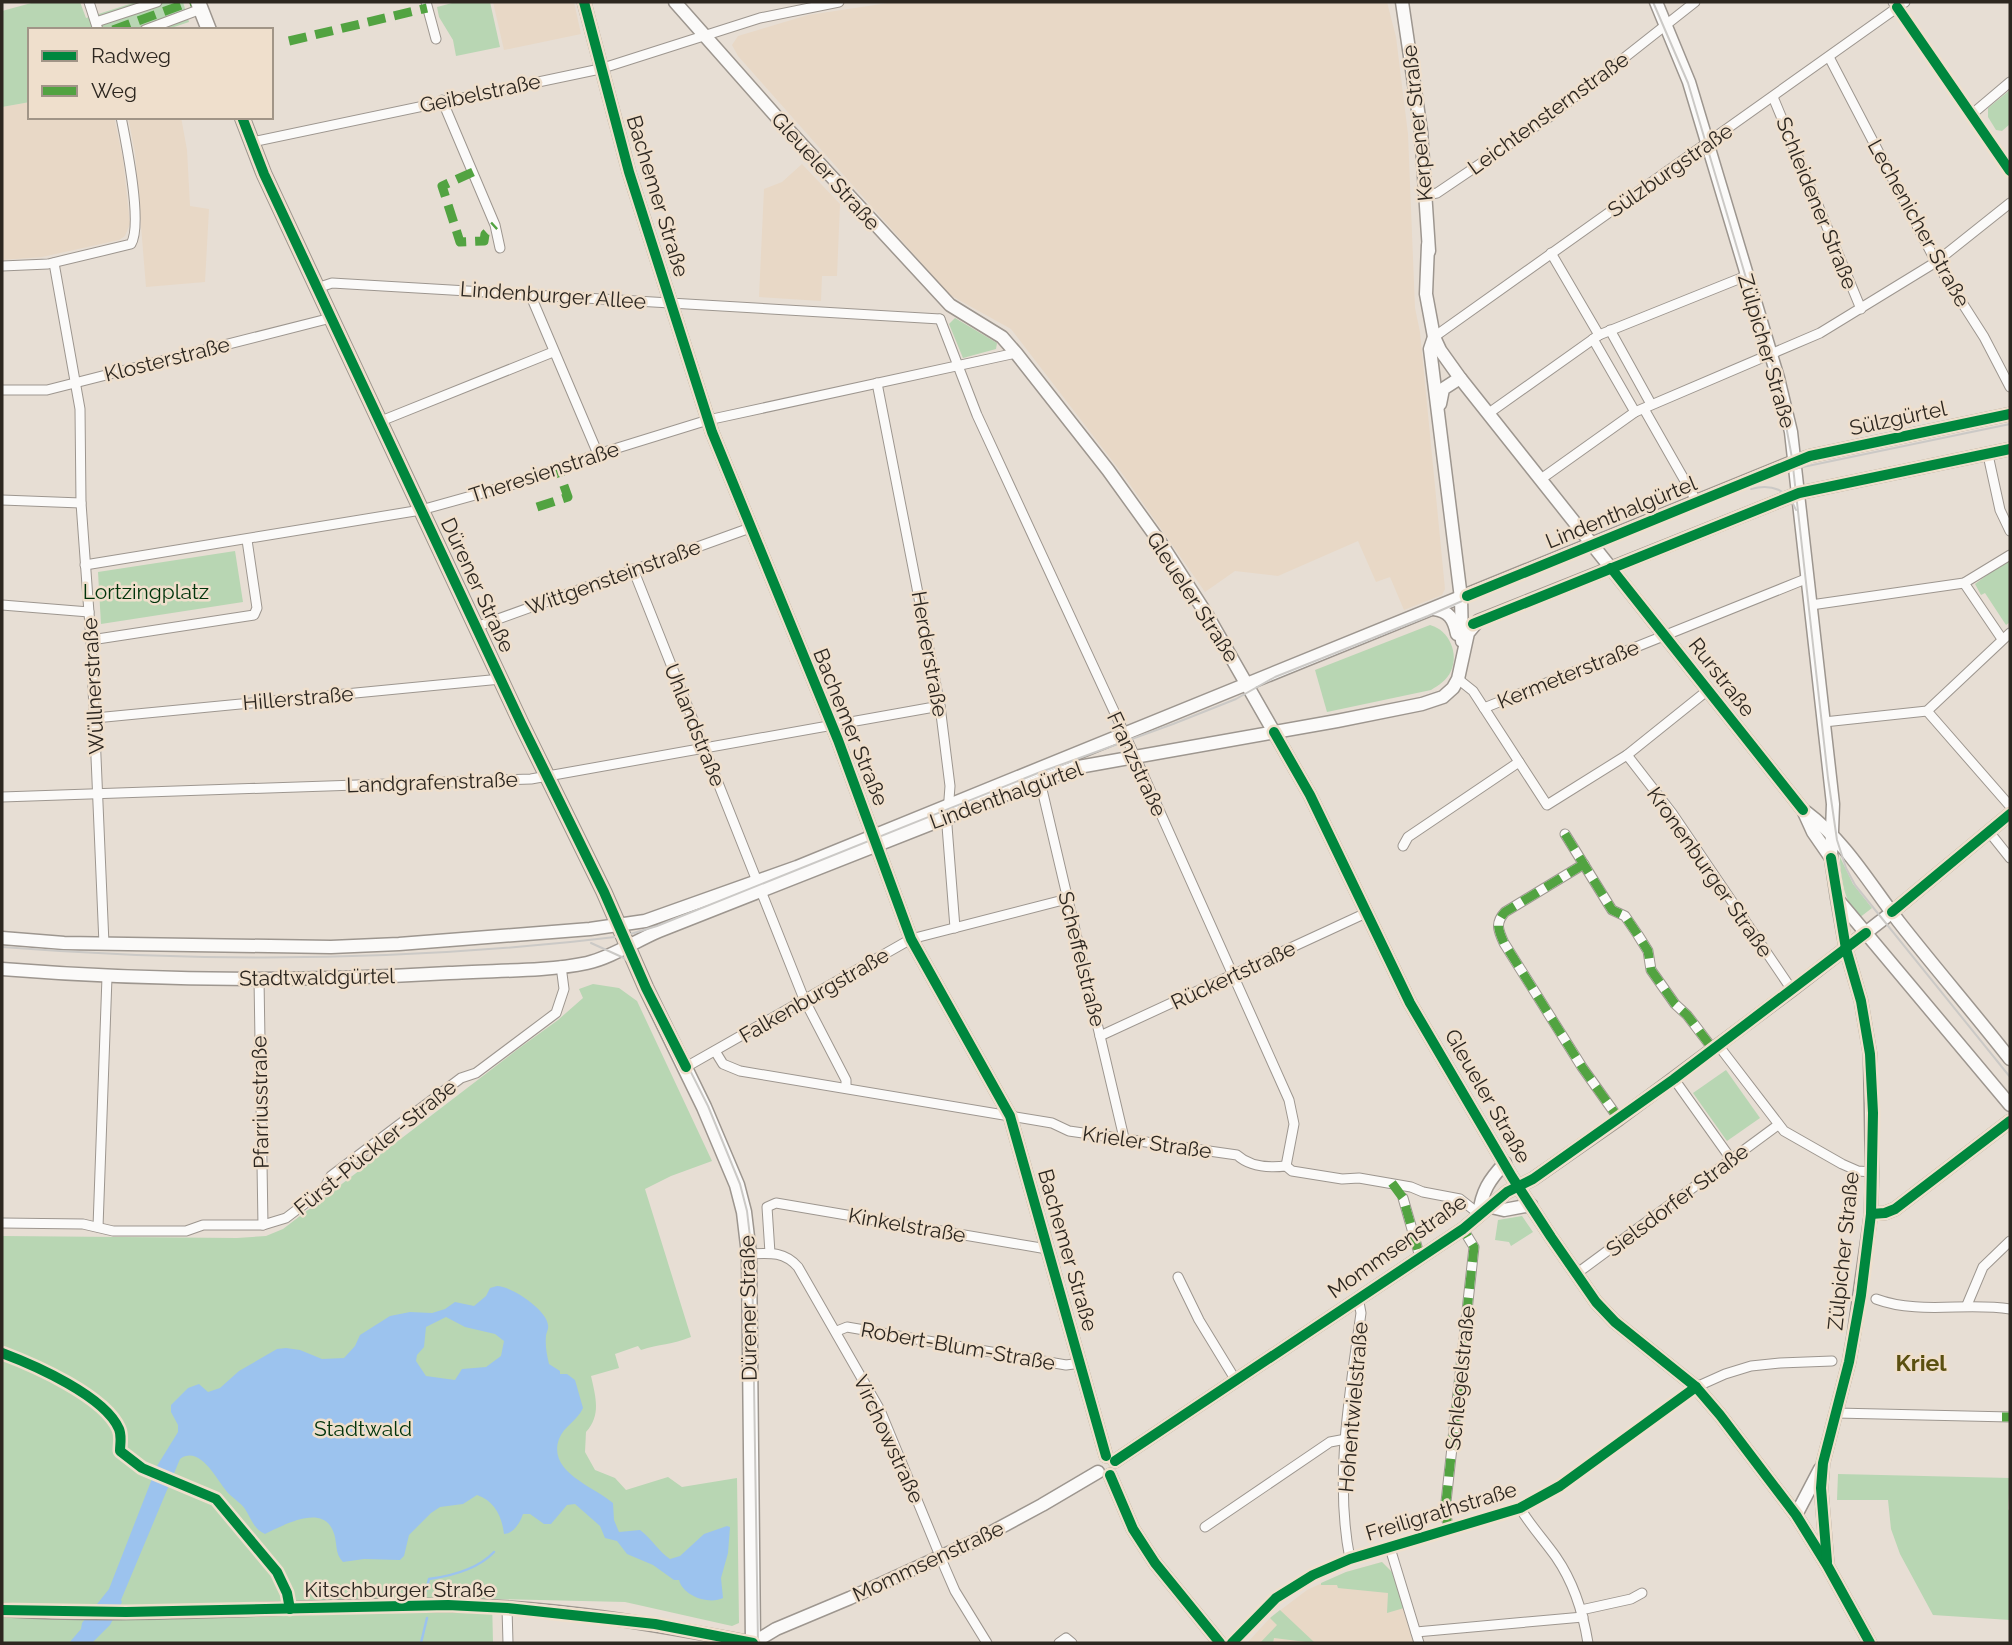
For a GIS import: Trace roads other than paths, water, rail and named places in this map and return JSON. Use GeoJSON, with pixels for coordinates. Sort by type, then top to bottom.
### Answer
{"type":"FeatureCollection","features":[{"type":"Feature","properties":{"kind":"main road"},"geometry":{"type":"LineString","coordinates":[[200,5],[208,28]]}},
{"type":"Feature","properties":{"kind":"main road","name":"Dürener Straße"},"geometry":{"type":"LineString","coordinates":[[243,119],[317,288],[646,988],[686,1067],[737,1185],[744,1212],[749,1254],[753,1643]]}},
{"type":"Feature","properties":{"kind":"street"},"geometry":{"type":"LineString","coordinates":[[89,2],[97,26],[157,2]]}},
{"type":"Feature","properties":{"kind":"street"},"geometry":{"type":"LineString","coordinates":[[426,2],[436,39]]}},
{"type":"Feature","properties":{"kind":"street","name":"Bachemer Straße"},"geometry":{"type":"LineString","coordinates":[[584,2],[629,172],[708,420],[831,725],[911,939],[1010,1116],[1110,1458]]}},
{"type":"Feature","properties":{"kind":"street","name":"Gleueler Straße"},"geometry":{"type":"LineString","coordinates":[[675,2],[782,124],[950,305],[1002,337],[1108,470],[1208,615],[1310,795],[1410,1003],[1531,1205],[1596,1302],[1621,1328],[1696,1387],[1796,1515],[1870,1643]]}},
{"type":"Feature","properties":{"kind":"street","name":"Geibelstraße"},"geometry":{"type":"LineString","coordinates":[[252,142],[600,69],[760,19],[839,2]]}},
{"type":"Feature","properties":{"kind":"street","name":"Kerpener Straße"},"geometry":{"type":"LineString","coordinates":[[1402,2],[1420,119],[1428,245],[1427,307],[1434,337],[1430,349],[1461,598]]}},
{"type":"Feature","properties":{"kind":"street","name":"Zülpicher Straße"},"geometry":{"type":"LineString","coordinates":[[1656,2],[1689,82],[1782,394],[1799,493],[1833,804],[1834,837],[1831,858],[1846,949],[1859,990],[1870,1054],[1871,1214],[1853,1339],[1823,1463],[1821,1488],[1827,1565]]}},
{"type":"Feature","properties":{"kind":"street","name":"Leichtensternstraße"},"geometry":{"type":"LineString","coordinates":[[1426,195],[1437,193],[1548,118],[1695,2]]}},
{"type":"Feature","properties":{"kind":"street"},"geometry":{"type":"LineString","coordinates":[[1899,4],[2010,172]]}},
{"type":"Feature","properties":{"kind":"street","name":"Sülzburgstraße"},"geometry":{"type":"LineString","coordinates":[[1434,337],[1707,145],[1899,4]]}},
{"type":"Feature","properties":{"kind":"street"},"geometry":{"type":"LineString","coordinates":[[149,28],[200,5]]}},
{"type":"Feature","properties":{"kind":"street","name":"Lechenicher Straße"},"geometry":{"type":"LineString","coordinates":[[1829,57],[1936,262],[1984,337],[2010,387]]}},
{"type":"Feature","properties":{"kind":"street"},"geometry":{"type":"LineString","coordinates":[[1972,116],[2010,82]]}},
{"type":"Feature","properties":{"kind":"street","name":"Schleidener Straße"},"geometry":{"type":"LineString","coordinates":[[1773,97],[1861,309]]}},
{"type":"Feature","properties":{"kind":"street"},"geometry":{"type":"LineString","coordinates":[[442,100],[495,225],[500,248]]}},
{"type":"Feature","properties":{"kind":"street"},"geometry":{"type":"LineString","coordinates":[[2,266],[54,262],[131,244],[136,231],[130,156],[121,119]]}},
{"type":"Feature","properties":{"kind":"street"},"geometry":{"type":"LineString","coordinates":[[1541,479],[1644,408],[1820,333],[1861,309],[1936,262],[2010,203]]}},
{"type":"Feature","properties":{"kind":"street"},"geometry":{"type":"LineString","coordinates":[[1551,253],[1596,337],[1644,408],[1697,502]]}},
{"type":"Feature","properties":{"kind":"street","name":"Wüllnerstraße"},"geometry":{"type":"LineString","coordinates":[[54,262],[80,409],[80,503],[91,640],[104,944]]}},
{"type":"Feature","properties":{"kind":"street"},"geometry":{"type":"LineString","coordinates":[[1489,413],[1596,337],[1746,276]]}},
{"type":"Feature","properties":{"kind":"street","name":"Lindenburger Allee"},"geometry":{"type":"LineString","coordinates":[[317,288],[332,283],[940,318]]}},
{"type":"Feature","properties":{"kind":"street"},"geometry":{"type":"LineString","coordinates":[[530,294],[598,454]]}},
{"type":"Feature","properties":{"kind":"street"},"geometry":{"type":"LineString","coordinates":[[940,318],[950,305]]}},
{"type":"Feature","properties":{"kind":"street","name":"Klosterstraße"},"geometry":{"type":"LineString","coordinates":[[2,390],[47,390],[331,318]]}},
{"type":"Feature","properties":{"kind":"street","name":"Franzstraße"},"geometry":{"type":"LineString","coordinates":[[940,318],[957,367],[1294,1114],[1286,1166]]}},
{"type":"Feature","properties":{"kind":"street"},"geometry":{"type":"LineString","coordinates":[[1610,330],[1644,408]]}},
{"type":"Feature","properties":{"kind":"street","name":"Rurstraße"},"geometry":{"type":"LineString","coordinates":[[1434,337],[1460,379],[1803,810],[1813,832],[1831,858]]}},
{"type":"Feature","properties":{"kind":"street"},"geometry":{"type":"LineString","coordinates":[[381,421],[554,352]]}},
{"type":"Feature","properties":{"kind":"street","name":"Theresienstraße"},"geometry":{"type":"LineString","coordinates":[[85,565],[421,510],[518,483],[598,454],[708,420],[1016,353]]}},
{"type":"Feature","properties":{"kind":"street"},"geometry":{"type":"LineString","coordinates":[[1439,411],[1443,389],[1460,379]]}},
{"type":"Feature","properties":{"kind":"street","name":"Herderstraße"},"geometry":{"type":"LineString","coordinates":[[877,383],[940,706],[950,786],[948,812],[955,928]]}},
{"type":"Feature","properties":{"kind":"street","name":"Sülzgürtel"},"geometry":{"type":"LineString","coordinates":[[1795,461],[2010,414]]}},
{"type":"Feature","properties":{"kind":"street"},"geometry":{"type":"LineString","coordinates":[[1708,690],[1627,755],[1547,805],[1468,685],[1458,679],[1468,633],[1478,621],[1799,493],[2010,449]]}},
{"type":"Feature","properties":{"kind":"street"},"geometry":{"type":"LineString","coordinates":[[1988,455],[2000,510],[2010,531]]}},
{"type":"Feature","properties":{"kind":"street","name":"Lindenthalgürtel"},"geometry":{"type":"LineString","coordinates":[[948,812],[1247,684],[1795,461]]}},
{"type":"Feature","properties":{"kind":"street"},"geometry":{"type":"LineString","coordinates":[[2,500],[80,503]]}},
{"type":"Feature","properties":{"kind":"street","name":"Wittgensteinstraße"},"geometry":{"type":"LineString","coordinates":[[476,626],[750,528]]}},
{"type":"Feature","properties":{"kind":"street"},"geometry":{"type":"LineString","coordinates":[[91,640],[254,615],[257,608],[247,540]]}},
{"type":"Feature","properties":{"kind":"street"},"geometry":{"type":"LineString","coordinates":[[1811,605],[1964,583],[2010,555]]}},
{"type":"Feature","properties":{"kind":"street","name":"Uhlandstraße"},"geometry":{"type":"LineString","coordinates":[[634,569],[804,999],[846,1080],[846,1088]]}},
{"type":"Feature","properties":{"kind":"street","name":"Kermeterstraße"},"geometry":{"type":"LineString","coordinates":[[1484,708],[1808,578]]}},
{"type":"Feature","properties":{"kind":"street"},"geometry":{"type":"LineString","coordinates":[[1824,722],[1927,711],[2006,636],[1964,583]]}},
{"type":"Feature","properties":{"kind":"street"},"geometry":{"type":"LineString","coordinates":[[1461,598],[1463,662]]}},
{"type":"Feature","properties":{"kind":"street"},"geometry":{"type":"LineString","coordinates":[[2,605],[89,612]]}},
{"type":"Feature","properties":{"kind":"street"},"geometry":{"type":"LineString","coordinates":[[1434,609],[1444,611],[1455,622],[1463,662]]}},
{"type":"Feature","properties":{"kind":"street","name":"Hillerstraße"},"geometry":{"type":"LineString","coordinates":[[95,718],[501,679]]}},
{"type":"Feature","properties":{"kind":"street","name":"Lindenthalgürtel"},"geometry":{"type":"LineString","coordinates":[[628,946],[797,867],[1088,764],[1422,704],[1443,697],[1458,679]]}},
{"type":"Feature","properties":{"kind":"street","name":"Landgrafenstraße"},"geometry":{"type":"LineString","coordinates":[[2,797],[531,779],[940,706]]}},
{"type":"Feature","properties":{"kind":"street"},"geometry":{"type":"LineString","coordinates":[[1927,711],[2010,806]]}},
{"type":"Feature","properties":{"kind":"street","name":"Kronenburger Straße"},"geometry":{"type":"LineString","coordinates":[[1627,755],[1672,813],[1792,990]]}},
{"type":"Feature","properties":{"kind":"street"},"geometry":{"type":"LineString","coordinates":[[1403,846],[1408,837],[1519,762]]}},
{"type":"Feature","properties":{"kind":"street","name":"Scheffelstraße"},"geometry":{"type":"LineString","coordinates":[[1040,780],[1124,1139]]}},
{"type":"Feature","properties":{"kind":"street","name":"Rurstraße"},"geometry":{"type":"LineString","coordinates":[[1803,810],[1826,827],[1834,837]]}},
{"type":"Feature","properties":{"kind":"street","name":"Mommsenstraße"},"geometry":{"type":"LineString","coordinates":[[1110,1458],[1463,1229],[1507,1192],[1533,1179],[1619,1119],[1867,933],[2010,814]]}},
{"type":"Feature","properties":{"kind":"street"},"geometry":{"type":"LineString","coordinates":[[1990,833],[2010,858]]}},
{"type":"Feature","properties":{"kind":"street"},"geometry":{"type":"LineString","coordinates":[[1565,834],[1612,910],[1625,916],[1648,951],[1651,970],[1675,1004],[1715,1047],[1778,1125],[1798,1140],[1842,1164],[1858,1171],[1872,1172]]}},
{"type":"Feature","properties":{"kind":"street"},"geometry":{"type":"LineString","coordinates":[[1834,837],[1851,854],[1892,912],[2010,1059]]}},
{"type":"Feature","properties":{"kind":"street"},"geometry":{"type":"LineString","coordinates":[[1584,864],[1505,912],[1499,919],[1497,929],[1567,1044],[1619,1119]]}},
{"type":"Feature","properties":{"kind":"street","name":"Lindenthalgürtel"},"geometry":{"type":"LineString","coordinates":[[619,926],[645,921],[759,886]]}},
{"type":"Feature","properties":{"kind":"street"},"geometry":{"type":"LineString","coordinates":[[1837,898],[2010,1105]]}},
{"type":"Feature","properties":{"kind":"street","name":"Falkenburgstraße"},"geometry":{"type":"LineString","coordinates":[[686,1067],[911,939],[1067,899]]}},
{"type":"Feature","properties":{"kind":"street","name":"Rückertstraße"},"geometry":{"type":"LineString","coordinates":[[1100,1036],[1366,913]]}},
{"type":"Feature","properties":{"kind":"street","name":"Stadtwaldgürtel"},"geometry":{"type":"LineString","coordinates":[[2,938],[104,944],[331,947],[619,926]]}},
{"type":"Feature","properties":{"kind":"street","name":"Stadtwaldgürtel"},"geometry":{"type":"LineString","coordinates":[[2,969],[107,977],[329,979],[561,966],[589,962],[628,946]]}},
{"type":"Feature","properties":{"kind":"street","name":"Fürst-Pückler-Straße"},"geometry":{"type":"LineString","coordinates":[[2,1223],[83,1224],[113,1231],[186,1231],[203,1225],[263,1225],[286,1219],[324,1189],[331,1176],[461,1078],[476,1073],[556,1013],[564,989],[561,966]]}},
{"type":"Feature","properties":{"kind":"street"},"geometry":{"type":"LineString","coordinates":[[98,1227],[107,977]]}},
{"type":"Feature","properties":{"kind":"street","name":"Pfarriusstraße"},"geometry":{"type":"LineString","coordinates":[[259,979],[263,1225]]}},
{"type":"Feature","properties":{"kind":"street","name":"Krieler Straße"},"geometry":{"type":"LineString","coordinates":[[715,1051],[723,1064],[740,1071],[1052,1123],[1069,1131],[1237,1155],[1246,1163],[1273,1168],[1286,1166],[1292,1171],[1392,1183],[1460,1199],[1483,1210]]}},
{"type":"Feature","properties":{"kind":"street"},"geometry":{"type":"LineString","coordinates":[[1674,1079],[1731,1158]]}},
{"type":"Feature","properties":{"kind":"street"},"geometry":{"type":"LineString","coordinates":[[1871,1214],[1895,1209],[2010,1121]]}},
{"type":"Feature","properties":{"kind":"street","name":"Sielsdorfer Straße"},"geometry":{"type":"LineString","coordinates":[[1576,1274],[1778,1125]]}},
{"type":"Feature","properties":{"kind":"street"},"geometry":{"type":"LineString","coordinates":[[1505,1163],[1491,1178],[1481,1196],[1483,1210],[1504,1210],[1531,1205]]}},
{"type":"Feature","properties":{"kind":"street","name":"Mommsenstraße"},"geometry":{"type":"LineString","coordinates":[[1403,1198],[1420,1257]]}},
{"type":"Feature","properties":{"kind":"street","name":"Kinkelstraße"},"geometry":{"type":"LineString","coordinates":[[770,1253],[767,1207],[776,1203],[1047,1250]]}},
{"type":"Feature","properties":{"kind":"street","name":"Schlegelstraße"},"geometry":{"type":"LineString","coordinates":[[1449,1530],[1446,1511],[1474,1247],[1463,1229]]}},
{"type":"Feature","properties":{"kind":"street"},"geometry":{"type":"LineString","coordinates":[[1967,1305],[1983,1267],[2010,1241]]}},
{"type":"Feature","properties":{"kind":"street","name":"Virchowstraße"},"geometry":{"type":"LineString","coordinates":[[749,1254],[781,1254],[799,1267],[880,1410],[955,1591],[987,1643]]}},
{"type":"Feature","properties":{"kind":"street"},"geometry":{"type":"LineString","coordinates":[[1178,1277],[1199,1320],[1235,1379]]}},
{"type":"Feature","properties":{"kind":"street","name":"Hohentwielstraße"},"geometry":{"type":"LineString","coordinates":[[1350,1559],[1345,1500],[1346,1439],[1361,1313],[1358,1297]]}},
{"type":"Feature","properties":{"kind":"street"},"geometry":{"type":"LineString","coordinates":[[1876,1298],[1891,1304],[1909,1306],[1940,1308],[1967,1305],[2010,1309]]}},
{"type":"Feature","properties":{"kind":"street","name":"Robert-Blum-Straße"},"geometry":{"type":"LineString","coordinates":[[836,1331],[847,1327],[1066,1365],[1081,1363]]}},
{"type":"Feature","properties":{"kind":"street","name":"Freiligrathstraße"},"geometry":{"type":"LineString","coordinates":[[1232,1643],[1276,1598],[1313,1575],[1350,1559],[1520,1508],[1560,1486],[1696,1387],[1751,1366],[1832,1361]]}},
{"type":"Feature","properties":{"kind":"street"},"geometry":{"type":"LineString","coordinates":[[1836,1413],[2006,1417],[2010,1427]]}},
{"type":"Feature","properties":{"kind":"street"},"geometry":{"type":"LineString","coordinates":[[1205,1527],[1329,1442],[1346,1439]]}},
{"type":"Feature","properties":{"kind":"street"},"geometry":{"type":"LineString","coordinates":[[1104,1473],[1115,1471],[1110,1458],[1098,1460],[1096,1466],[1104,1473],[1133,1529],[1155,1563],[1220,1643]]}},
{"type":"Feature","properties":{"kind":"street","name":"Zülpicher Straße"},"geometry":{"type":"LineString","coordinates":[[1796,1515],[1823,1463]]}},
{"type":"Feature","properties":{"kind":"street","name":"Mommsenstraße"},"geometry":{"type":"LineString","coordinates":[[753,1643],[776,1629],[940,1557],[1104,1473]]}},
{"type":"Feature","properties":{"kind":"street"},"geometry":{"type":"LineString","coordinates":[[1520,1508],[1564,1569],[1582,1613],[1588,1643]]}},
{"type":"Feature","properties":{"kind":"street"},"geometry":{"type":"LineString","coordinates":[[1390,1548],[1419,1643]]}},
{"type":"Feature","properties":{"kind":"street"},"geometry":{"type":"LineString","coordinates":[[1416,1632],[1582,1613],[1631,1599],[1642,1592]]}},
{"type":"Feature","properties":{"kind":"street","name":"Kitschburger Straße"},"geometry":{"type":"LineString","coordinates":[[2,1610],[119,1612],[448,1605],[507,1608],[655,1624],[753,1643]]}},
{"type":"Feature","properties":{"kind":"street"},"geometry":{"type":"LineString","coordinates":[[507,1608],[508,1643]]}},
{"type":"Feature","properties":{"kind":"street"},"geometry":{"type":"LineString","coordinates":[[1059,1643],[1066,1638],[1072,1643]]}},
{"type":"Feature","properties":{"kind":"water"},"geometry":{"type":"Polygon","coordinates":[[[497,1286],[511,1290],[542,1313],[548,1325],[546,1343],[549,1364],[560,1371],[560,1374],[567,1374],[575,1380],[583,1408],[561,1434],[557,1451],[566,1470],[613,1503],[614,1520],[619,1532],[640,1530],[670,1559],[680,1556],[704,1534],[730,1527],[728,1553],[721,1578],[723,1598],[704,1600],[691,1595],[681,1586],[679,1580],[674,1580],[653,1565],[627,1554],[617,1541],[605,1538],[600,1526],[575,1504],[567,1505],[551,1524],[544,1524],[530,1514],[523,1514],[516,1527],[504,1534],[496,1510],[489,1501],[477,1495],[463,1504],[440,1507],[431,1513],[409,1535],[404,1556],[400,1560],[364,1559],[343,1562],[338,1555],[333,1531],[328,1523],[320,1519],[301,1519],[265,1534],[255,1526],[243,1507],[208,1467],[195,1457],[188,1456],[180,1459],[122,1602],[110,1625],[92,1643],[69,1643],[109,1589],[157,1466],[178,1432],[171,1405],[188,1388],[199,1384],[208,1392],[220,1388],[239,1371],[277,1349],[300,1350],[322,1359],[344,1358],[355,1346],[360,1335],[390,1316],[410,1312],[432,1313],[455,1302],[474,1306],[486,1296],[490,1288],[497,1286]],[[446,1317],[426,1327],[424,1347],[417,1355],[416,1361],[426,1376],[455,1380],[462,1369],[486,1367],[501,1356],[504,1341],[495,1334],[465,1327],[446,1317]]]}},
{"type":"Feature","properties":{"kind":"waterway"},"geometry":{"type":"LineString","coordinates":[[426,1591],[429,1579],[464,1571],[494,1552]]}},
{"type":"Feature","properties":{"kind":"waterway"},"geometry":{"type":"LineString","coordinates":[[421,1643],[427,1618]]}},
{"type":"Feature","properties":{"kind":"tram line"},"geometry":{"type":"LineString","coordinates":[[1653,2],[1688,83],[1774,372],[1785,420],[1792,458],[1828,778],[1837,840],[1846,868],[1855,885],[2010,1077]]}},
{"type":"Feature","properties":{"kind":"tram line"},"geometry":{"type":"LineString","coordinates":[[2,947],[157,956],[313,957],[469,951],[624,936],[657,926],[1038,773],[1236,699],[1275,677],[1767,477],[1798,468],[2010,424]]}},
{"type":"Feature","properties":{"kind":"tram line"},"geometry":{"type":"LineString","coordinates":[[1751,489],[1766,487],[1778,490],[1789,497],[1796,510]]}},
{"type":"Feature","properties":{"kind":"tram line"},"geometry":{"type":"LineString","coordinates":[[591,943],[624,958],[648,987],[708,1106],[740,1184],[747,1211],[752,1254],[758,1643]]}},
{"type":"Feature","properties":{"kind":"district","name":"Kriel"},"geometry":{"type":"Point","coordinates":[1921,1362]}},
{"type":"Feature","properties":{"kind":"park label","name":"Lortzingplatz"},"geometry":{"type":"Point","coordinates":[146,591]}},
{"type":"Feature","properties":{"kind":"park label","name":"Stadtwald"},"geometry":{"type":"Point","coordinates":[363,1428]}}]}
